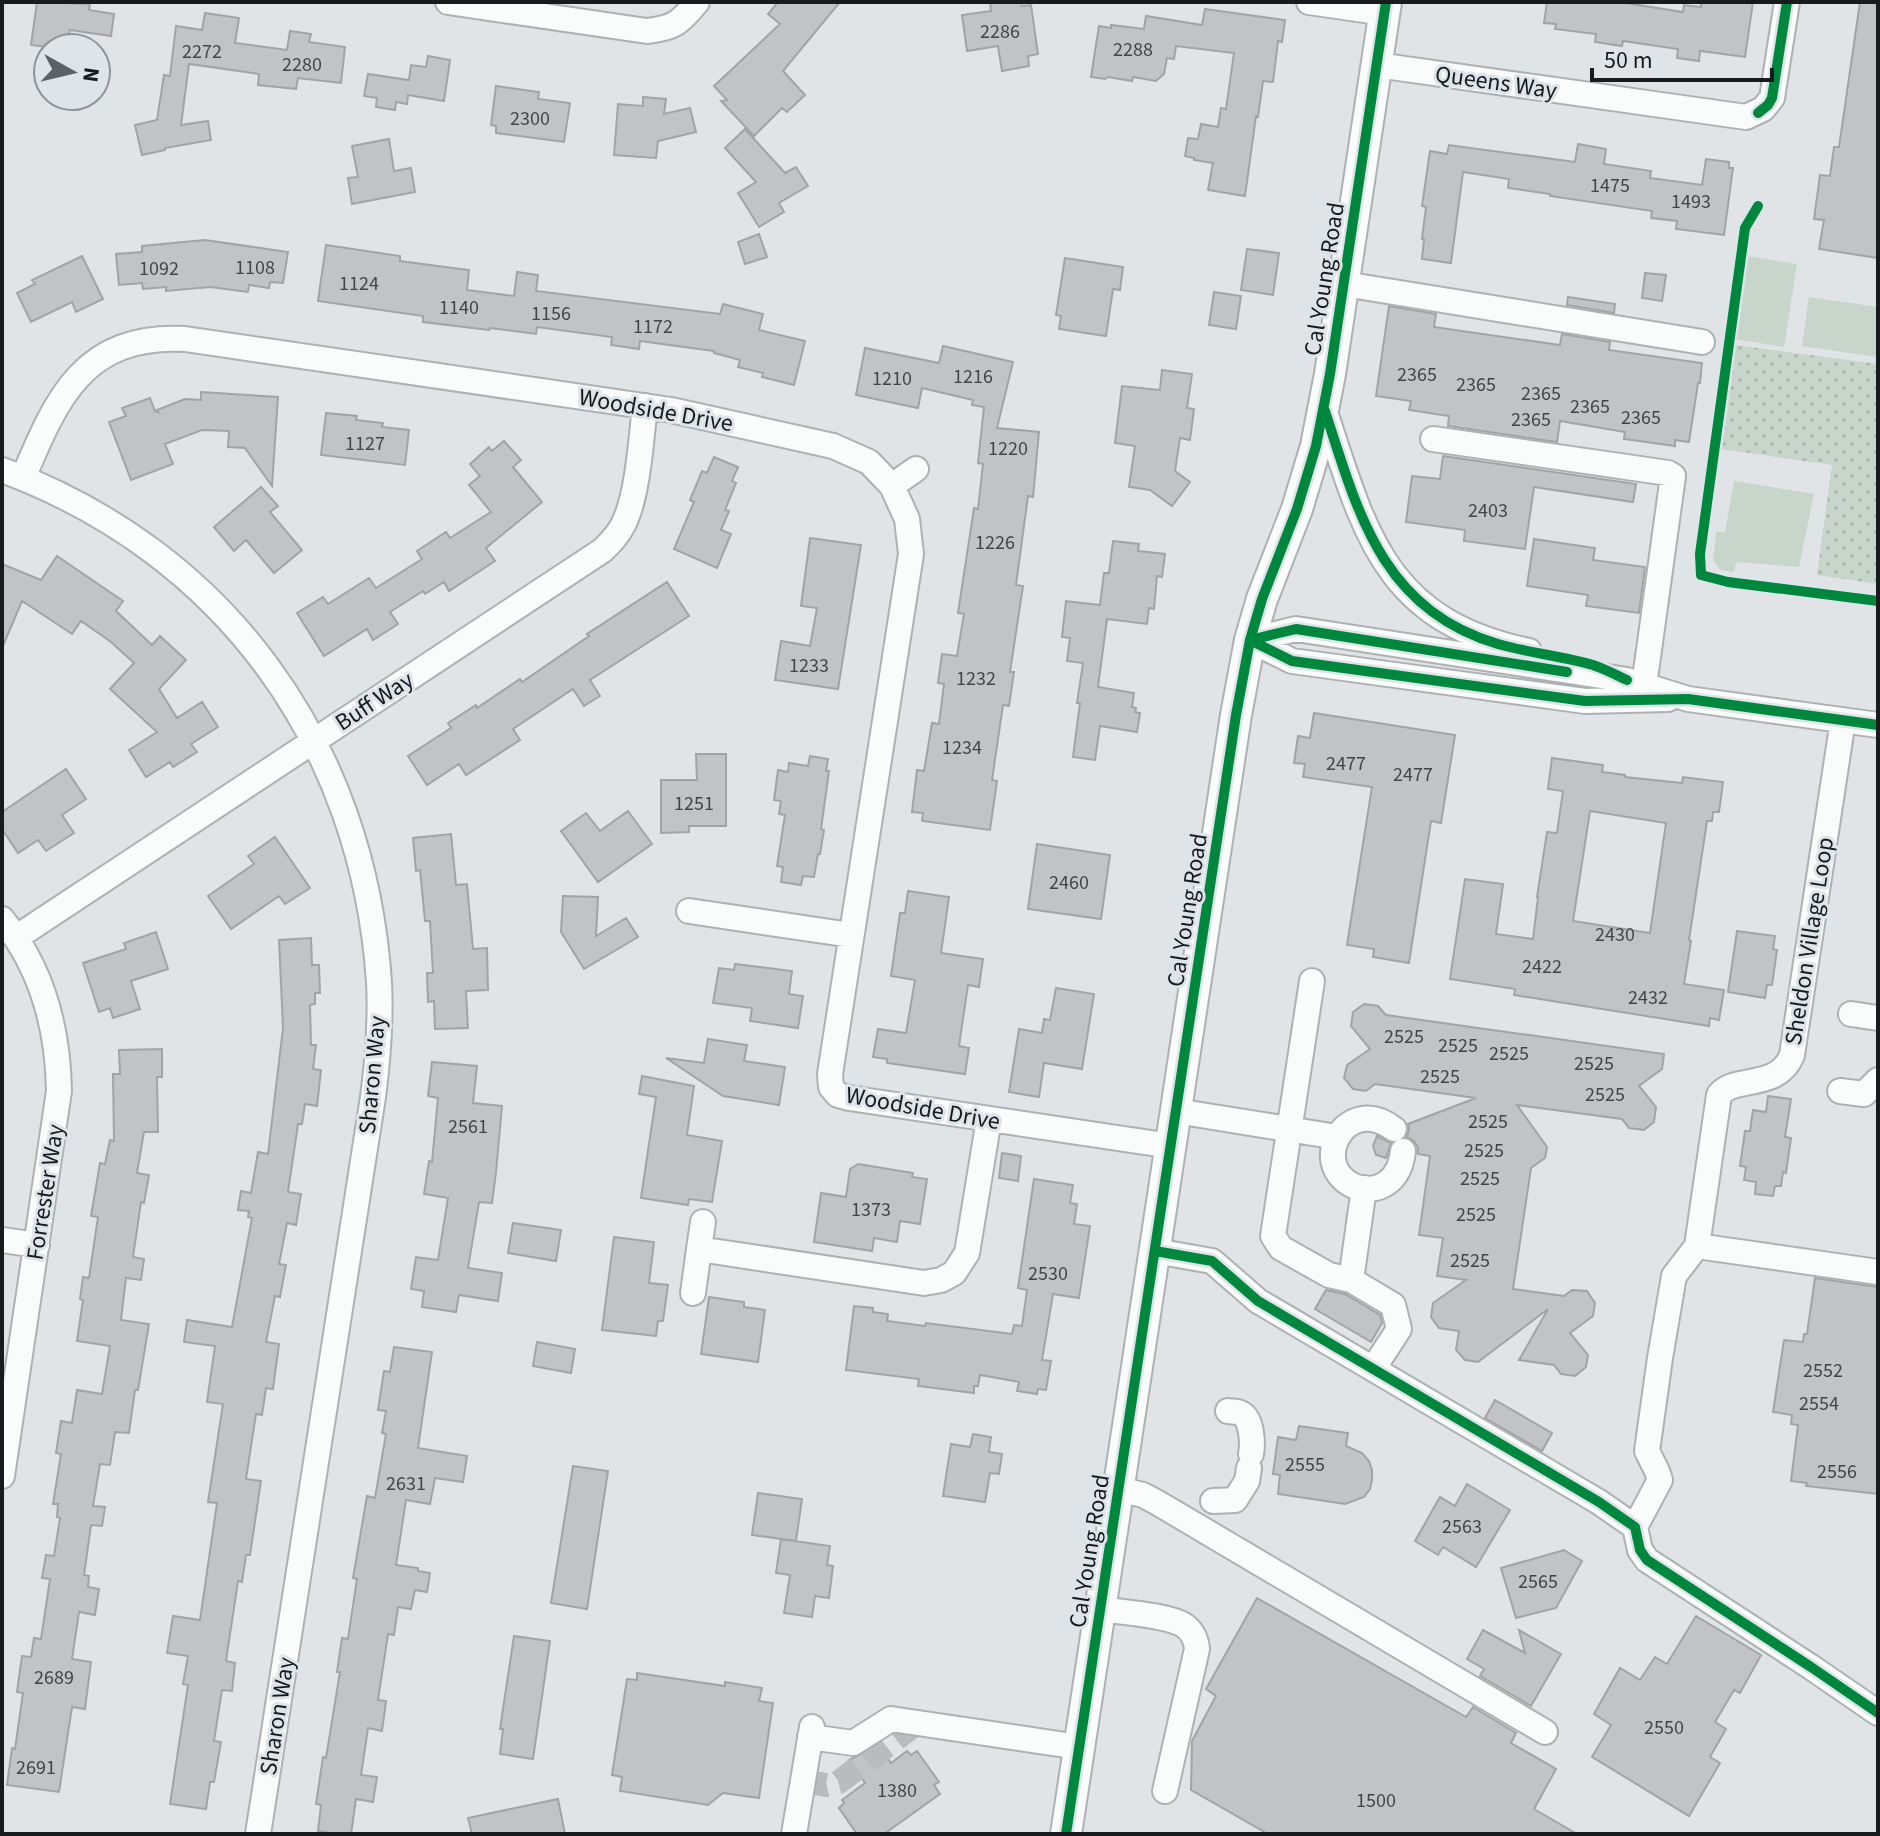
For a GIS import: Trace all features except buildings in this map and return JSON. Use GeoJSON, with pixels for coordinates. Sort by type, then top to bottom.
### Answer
{"type":"FeatureCollection","features":[{"type":"Feature","properties":{"kind":"main road","name":"Cal Young Road"},"geometry":{"type":"LineString","coordinates":[[1066,1834],[1236,715],[1250,640],[1306,481],[1324,409],[1386,8]]}},
{"type":"Feature","properties":{"kind":"street"},"geometry":{"type":"LineString","coordinates":[[448,2],[647,31],[674,25],[697,2]]}},
{"type":"Feature","properties":{"kind":"street"},"geometry":{"type":"LineString","coordinates":[[1309,2],[1386,8]]}},
{"type":"Feature","properties":{"kind":"street","name":"Queens Way"},"geometry":{"type":"LineString","coordinates":[[1377,65],[1751,116],[1768,105],[1772,98],[1787,2]]}},
{"type":"Feature","properties":{"kind":"street"},"geometry":{"type":"LineString","coordinates":[[1344,284],[1702,342]]}},
{"type":"Feature","properties":{"kind":"street","name":"Woodside Drive"},"geometry":{"type":"LineString","coordinates":[[13,474],[56,405],[86,369],[121,346],[154,339],[185,339],[690,413],[833,446],[869,462],[892,486],[907,519],[911,554],[830,1074],[833,1092],[849,1098],[1171,1146]]}},
{"type":"Feature","properties":{"kind":"street","name":"Buff Way"},"geometry":{"type":"LineString","coordinates":[[9,928],[314,741],[603,550],[621,528],[631,501],[645,406]]}},
{"type":"Feature","properties":{"kind":"street"},"geometry":{"type":"LineString","coordinates":[[1324,409],[1370,537],[1384,561],[1414,597],[1451,625],[1481,638],[1593,665],[1635,683],[1688,699]]}},
{"type":"Feature","properties":{"kind":"street"},"geometry":{"type":"LineString","coordinates":[[1433,439],[1673,476],[1635,683]]}},
{"type":"Feature","properties":{"kind":"street"},"geometry":{"type":"LineString","coordinates":[[892,486],[916,469]]}},
{"type":"Feature","properties":{"kind":"street","name":"Sharon Way"},"geometry":{"type":"LineString","coordinates":[[13,474],[97,514],[159,555],[239,630],[262,658],[314,741],[329,772],[357,855],[370,911],[379,984],[378,1057],[258,1834]]}},
{"type":"Feature","properties":{"kind":"street"},"geometry":{"type":"LineString","coordinates":[[1250,640],[1296,629],[1635,683]]}},
{"type":"Feature","properties":{"kind":"street"},"geometry":{"type":"LineString","coordinates":[[1250,640],[1292,661],[1585,701],[1688,699],[1878,725]]}},
{"type":"Feature","properties":{"kind":"street","name":"Sheldon Village Loop"},"geometry":{"type":"LineString","coordinates":[[1635,1527],[1660,1480],[1647,1446],[1672,1282],[1697,1246],[1720,1090],[1768,1078],[1786,1066],[1792,1055],[1843,720]]}},
{"type":"Feature","properties":{"kind":"street"},"geometry":{"type":"LineString","coordinates":[[689,911],[851,935]]}},
{"type":"Feature","properties":{"kind":"street","name":"Forrester Way"},"geometry":{"type":"LineString","coordinates":[[2,1476],[57,1111],[59,1070],[52,1022],[43,991],[9,928]]}},
{"type":"Feature","properties":{"kind":"street"},"geometry":{"type":"LineString","coordinates":[[1312,981],[1273,1236],[1281,1248],[1329,1275],[1351,1280],[1393,1305],[1399,1329],[1373,1369]]}},
{"type":"Feature","properties":{"kind":"street"},"geometry":{"type":"LineString","coordinates":[[1851,1014],[1878,1018]]}},
{"type":"Feature","properties":{"kind":"street"},"geometry":{"type":"LineString","coordinates":[[1840,1091],[1864,1094],[1878,1080]]}},
{"type":"Feature","properties":{"kind":"street"},"geometry":{"type":"LineString","coordinates":[[1176,1111],[1337,1137]]}},
{"type":"Feature","properties":{"kind":"street"},"geometry":{"type":"LineString","coordinates":[[699,1249],[924,1283],[941,1280],[954,1273],[970,1246],[989,1119]]}},
{"type":"Feature","properties":{"kind":"street"},"geometry":{"type":"LineString","coordinates":[[1362,1119],[1385,1122],[1399,1140],[1402,1163],[1390,1182],[1380,1187],[1357,1188],[1339,1174],[1335,1164],[1333,1153],[1337,1137],[1350,1123],[1362,1119]]}},
{"type":"Feature","properties":{"kind":"street"},"geometry":{"type":"LineString","coordinates":[[1351,1280],[1364,1188]]}},
{"type":"Feature","properties":{"kind":"street"},"geometry":{"type":"LineString","coordinates":[[693,1293],[703,1222]]}},
{"type":"Feature","properties":{"kind":"street"},"geometry":{"type":"LineString","coordinates":[[2,1240],[37,1245]]}},
{"type":"Feature","properties":{"kind":"street"},"geometry":{"type":"LineString","coordinates":[[1697,1246],[1878,1272]]}},
{"type":"Feature","properties":{"kind":"street"},"geometry":{"type":"LineString","coordinates":[[1155,1251],[1212,1261],[1258,1301],[1599,1502],[1635,1527],[1640,1550],[1647,1560],[1811,1667],[1873,1701]]}},
{"type":"Feature","properties":{"kind":"street"},"geometry":{"type":"LineString","coordinates":[[1213,1501],[1235,1500],[1247,1481],[1253,1441],[1242,1414],[1228,1411]]}},
{"type":"Feature","properties":{"kind":"street"},"geometry":{"type":"LineString","coordinates":[[1118,1489],[1143,1495],[1158,1503],[1545,1732]]}},
{"type":"Feature","properties":{"kind":"street"},"geometry":{"type":"LineString","coordinates":[[1100,1609],[1174,1621],[1188,1628],[1196,1641],[1197,1649],[1165,1791]]}},
{"type":"Feature","properties":{"kind":"street"},"geometry":{"type":"LineString","coordinates":[[794,1834],[811,1732],[853,1743],[891,1719],[1079,1747]]}},
{"type":"Feature","properties":{"kind":"shaded area"},"geometry":{"type":"Polygon","coordinates":[[[1747,256],[1797,264],[1784,347],[1734,339],[1747,256]]]}},
{"type":"Feature","properties":{"kind":"shaded area"},"geometry":{"type":"Polygon","coordinates":[[[1809,297],[1878,307],[1878,357],[1802,346],[1809,297]]]}},
{"type":"Feature","properties":{"kind":"shaded area"},"geometry":{"type":"Polygon","coordinates":[[[1735,345],[1878,364],[1878,584],[1817,575],[1832,465],[1721,449],[1735,345]]]}},
{"type":"Feature","properties":{"kind":"shaded area"},"geometry":{"type":"Polygon","coordinates":[[[1734,481],[1814,494],[1799,567],[1736,562],[1734,572],[1720,570],[1713,560],[1716,532],[1725,532],[1734,481]]]}},
{"type":"Feature","properties":{"kind":"tunnel"},"geometry":{"type":"LineString","coordinates":[[803,1781],[826,1785],[839,1782],[917,1723]]}},
{"type":"Feature","properties":{"kind":"cycle path"},"geometry":{"type":"LineString","coordinates":[[1066,1834],[1236,715],[1250,640],[1262,599],[1297,509],[1316,446],[1330,374],[1386,2]]}},
{"type":"Feature","properties":{"kind":"cycle path"},"geometry":{"type":"LineString","coordinates":[[1758,113],[1772,98],[1787,2]]}},
{"type":"Feature","properties":{"kind":"cycle path"},"geometry":{"type":"LineString","coordinates":[[1758,206],[1745,228],[1700,554],[1701,575],[1728,582],[1878,601]]}},
{"type":"Feature","properties":{"kind":"cycle path"},"geometry":{"type":"LineString","coordinates":[[1325,411],[1350,486],[1380,553],[1401,582],[1427,608],[1459,628],[1498,644],[1593,665],[1627,680]]}},
{"type":"Feature","properties":{"kind":"cycle path"},"geometry":{"type":"LineString","coordinates":[[1250,640],[1296,629],[1567,672]]}},
{"type":"Feature","properties":{"kind":"cycle path"},"geometry":{"type":"LineString","coordinates":[[1250,640],[1292,661],[1585,701],[1688,699],[1878,725]]}},
{"type":"Feature","properties":{"kind":"cycle path"},"geometry":{"type":"LineString","coordinates":[[1155,1251],[1212,1261],[1258,1301],[1599,1502],[1635,1527],[1640,1550],[1647,1560],[1878,1713]]}}]}
